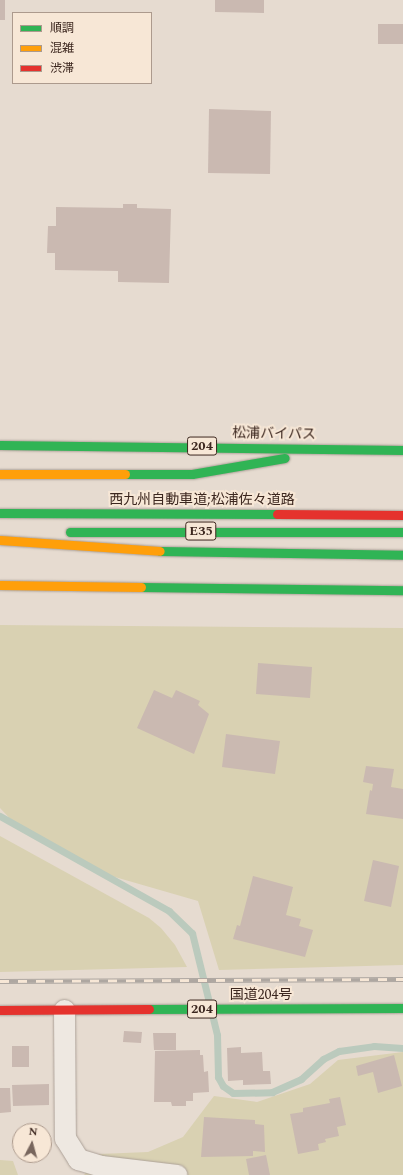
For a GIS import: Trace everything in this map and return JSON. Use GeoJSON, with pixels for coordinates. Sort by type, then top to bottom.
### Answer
{"type":"FeatureCollection","features":[{"type":"Feature","properties":{"kind":"highway","name":"松浦バイパス"},"geometry":{"type":"LineString","coordinates":[[0,445],[403,450]]}},
{"type":"Feature","properties":{"kind":"highway"},"geometry":{"type":"LineString","coordinates":[[0,474],[192,474],[338,449]]}},
{"type":"Feature","properties":{"kind":"highway","name":"西九州自動車道;松浦佐々道路"},"geometry":{"type":"LineString","coordinates":[[0,513],[403,515]]}},
{"type":"Feature","properties":{"kind":"highway"},"geometry":{"type":"LineString","coordinates":[[0,533],[39,532]]}},
{"type":"Feature","properties":{"kind":"highway","name":"E35"},"geometry":{"type":"LineString","coordinates":[[62,532],[403,532]]}},
{"type":"Feature","properties":{"kind":"highway"},"geometry":{"type":"LineString","coordinates":[[0,540],[192,553],[403,555]]}},
{"type":"Feature","properties":{"kind":"highway"},"geometry":{"type":"LineString","coordinates":[[0,585],[403,590]]}},
{"type":"Feature","properties":{"kind":"highway","name":"国道204号"},"geometry":{"type":"LineString","coordinates":[[0,1010],[403,1008]]}},
{"type":"Feature","properties":{"kind":"street"},"geometry":{"type":"LineString","coordinates":[[64,1010],[65,1138],[78,1167],[101,1166],[176,1175]]}},
{"type":"Feature","properties":{"kind":"shaded area"},"geometry":{"type":"Polygon","coordinates":[[[0,625],[403,628],[403,965],[219,970],[198,901],[108,875],[17,826],[0,808],[0,625]]]}},
{"type":"Feature","properties":{"kind":"shaded area"},"geometry":{"type":"Polygon","coordinates":[[[0,836],[149,918],[161,928],[175,945],[187,967],[0,972],[0,836]]]}},
{"type":"Feature","properties":{"kind":"shaded area"},"geometry":{"type":"Polygon","coordinates":[[[403,1052],[403,1175],[84,1175],[99,1154],[148,1152],[183,1137],[214,1096],[257,1102],[310,1084],[338,1060],[403,1052]]]}},
{"type":"Feature","properties":{"kind":"shaded area"},"geometry":{"type":"Polygon","coordinates":[[[0,1160],[12,1161],[18,1175],[0,1175],[0,1160]]]}},
{"type":"Feature","properties":{"kind":"building"},"geometry":{"type":"Polygon","coordinates":[[[0,0],[5,0],[5,20],[0,20],[0,0]]]}},
{"type":"Feature","properties":{"kind":"building"},"geometry":{"type":"Polygon","coordinates":[[[215,0],[264,0],[264,13],[215,12],[215,0]]]}},
{"type":"Feature","properties":{"kind":"building"},"geometry":{"type":"Polygon","coordinates":[[[378,24],[403,24],[403,44],[378,44],[378,24]]]}},
{"type":"Feature","properties":{"kind":"building"},"geometry":{"type":"Polygon","coordinates":[[[209,109],[271,111],[270,174],[208,173],[209,109]]]}},
{"type":"Feature","properties":{"kind":"building"},"geometry":{"type":"Polygon","coordinates":[[[123,204],[137,204],[137,208],[171,209],[169,283],[118,282],[118,271],[55,270],[55,253],[47,253],[48,226],[56,226],[56,207],[123,208],[123,204]]]}},
{"type":"Feature","properties":{"kind":"building"},"geometry":{"type":"Polygon","coordinates":[[[258,663],[312,667],[310,698],[256,694],[258,663]]]}},
{"type":"Feature","properties":{"kind":"building"},"geometry":{"type":"Polygon","coordinates":[[[154,690],[172,698],[176,690],[200,701],[198,705],[209,714],[194,754],[137,728],[154,690]]]}},
{"type":"Feature","properties":{"kind":"building"},"geometry":{"type":"Polygon","coordinates":[[[226,734],[280,741],[275,774],[222,767],[226,734]]]}},
{"type":"Feature","properties":{"kind":"building"},"geometry":{"type":"Polygon","coordinates":[[[366,766],[394,769],[391,787],[403,789],[403,819],[366,814],[370,790],[372,791],[373,784],[363,782],[366,766]]]}},
{"type":"Feature","properties":{"kind":"building"},"geometry":{"type":"Polygon","coordinates":[[[373,860],[399,866],[391,907],[364,901],[373,860]]]}},
{"type":"Feature","properties":{"kind":"building"},"geometry":{"type":"Polygon","coordinates":[[[253,876],[293,887],[286,915],[301,919],[299,926],[313,930],[305,957],[233,939],[237,925],[240,926],[253,876]]]}},
{"type":"Feature","properties":{"kind":"building"},"geometry":{"type":"Polygon","coordinates":[[[124,1031],[142,1032],[141,1043],[123,1042],[124,1031]]]}},
{"type":"Feature","properties":{"kind":"building"},"geometry":{"type":"Polygon","coordinates":[[[153,1033],[176,1033],[176,1050],[154,1050],[153,1033]]]}},
{"type":"Feature","properties":{"kind":"building"},"geometry":{"type":"Polygon","coordinates":[[[12,1046],[29,1046],[29,1067],[12,1067],[12,1046]]]}},
{"type":"Feature","properties":{"kind":"building"},"geometry":{"type":"Polygon","coordinates":[[[241,1047],[241,1053],[262,1052],[263,1071],[270,1071],[271,1084],[243,1085],[243,1080],[228,1081],[227,1048],[241,1047]]]}},
{"type":"Feature","properties":{"kind":"building"},"geometry":{"type":"Polygon","coordinates":[[[200,1050],[200,1055],[203,1055],[204,1072],[208,1071],[209,1092],[193,1093],[193,1101],[186,1101],[186,1106],[172,1106],[171,1102],[154,1102],[155,1051],[200,1050]]]}},
{"type":"Feature","properties":{"kind":"building"},"geometry":{"type":"Polygon","coordinates":[[[394,1055],[402,1086],[378,1093],[373,1072],[358,1076],[356,1066],[394,1055]]]}},
{"type":"Feature","properties":{"kind":"building"},"geometry":{"type":"Polygon","coordinates":[[[49,1084],[49,1105],[13,1106],[12,1085],[49,1084]]]}},
{"type":"Feature","properties":{"kind":"building"},"geometry":{"type":"Polygon","coordinates":[[[0,1088],[10,1088],[11,1112],[0,1113],[0,1088]]]}},
{"type":"Feature","properties":{"kind":"building"},"geometry":{"type":"Polygon","coordinates":[[[340,1097],[346,1125],[337,1127],[339,1136],[325,1139],[326,1142],[318,1144],[319,1150],[298,1154],[290,1114],[303,1112],[303,1108],[330,1103],[329,1099],[340,1097]]]}},
{"type":"Feature","properties":{"kind":"building"},"geometry":{"type":"Polygon","coordinates":[[[204,1117],[255,1120],[255,1124],[264,1125],[265,1152],[253,1151],[253,1156],[201,1157],[204,1117]]]}},
{"type":"Feature","properties":{"kind":"building"},"geometry":{"type":"Polygon","coordinates":[[[266,1155],[270,1175],[249,1175],[246,1159],[266,1155]]]}},
{"type":"Feature","properties":{"kind":"waterway"},"geometry":{"type":"LineString","coordinates":[[0,816],[169,911],[192,933],[217,1035],[218,1077],[223,1086],[233,1093],[272,1092],[301,1079],[323,1059],[339,1051],[374,1046],[403,1048]]}},
{"type":"Feature","properties":{"kind":"railway"},"geometry":{"type":"LineString","coordinates":[[0,981],[403,979]]}},
{"type":"Feature","properties":{"kind":"traffic: fast"},"geometry":{"type":"LineString","coordinates":[[0,445],[403,450]]}},
{"type":"Feature","properties":{"kind":"traffic: fast"},"geometry":{"type":"LineString","coordinates":[[125,474],[192,474],[285,458]]}},
{"type":"Feature","properties":{"kind":"traffic: fast"},"geometry":{"type":"LineString","coordinates":[[0,513],[277,514]]}},
{"type":"Feature","properties":{"kind":"traffic: fast"},"geometry":{"type":"LineString","coordinates":[[70,532],[403,532]]}},
{"type":"Feature","properties":{"kind":"traffic: fast"},"geometry":{"type":"LineString","coordinates":[[160,551],[403,555]]}},
{"type":"Feature","properties":{"kind":"traffic: fast"},"geometry":{"type":"LineString","coordinates":[[141,587],[403,590]]}},
{"type":"Feature","properties":{"kind":"traffic: fast"},"geometry":{"type":"LineString","coordinates":[[149,1009],[403,1008]]}},
{"type":"Feature","properties":{"kind":"traffic: slow"},"geometry":{"type":"LineString","coordinates":[[0,474],[125,474]]}},
{"type":"Feature","properties":{"kind":"traffic: slow"},"geometry":{"type":"LineString","coordinates":[[0,540],[160,551]]}},
{"type":"Feature","properties":{"kind":"traffic: slow"},"geometry":{"type":"LineString","coordinates":[[0,585],[141,587]]}},
{"type":"Feature","properties":{"kind":"traffic: jam"},"geometry":{"type":"LineString","coordinates":[[277,514],[403,515]]}},
{"type":"Feature","properties":{"kind":"traffic: jam"},"geometry":{"type":"LineString","coordinates":[[0,1010],[149,1009]]}}]}
